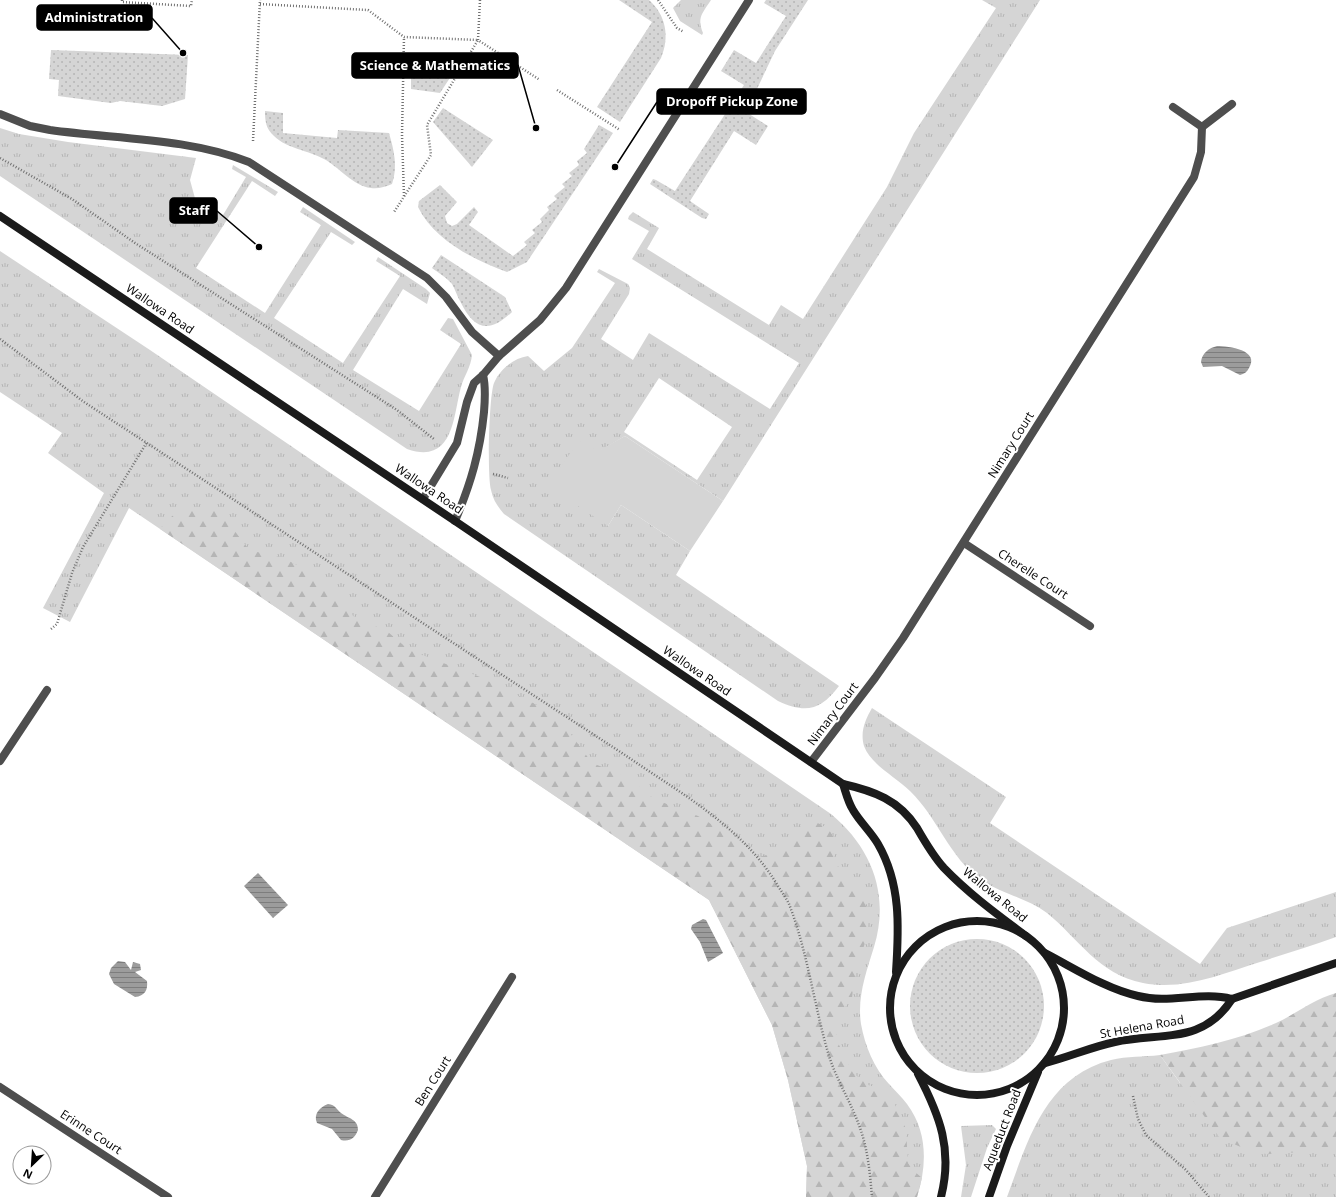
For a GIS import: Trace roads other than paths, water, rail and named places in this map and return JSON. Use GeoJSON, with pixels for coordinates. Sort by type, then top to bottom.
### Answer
{"type":"FeatureCollection","features":[{"type":"Feature","properties":{"kind":"main road","name":"Wallowa Road"},"geometry":{"type":"LineString","coordinates":[[0,216],[423,499],[843,784],[866,789],[887,798],[900,807],[909,817],[938,862],[964,888],[1026,936]]}},
{"type":"Feature","properties":{"kind":"main road"},"geometry":{"type":"LineString","coordinates":[[843,784],[854,811],[878,843],[890,871],[896,895],[899,926],[896,974],[890,996],[890,1018],[898,1047],[906,1060],[916,1071],[932,1083],[950,1092],[970,1095],[990,1095],[1009,1090],[1027,1080],[1038,1071],[1052,1053],[1060,1036],[1064,1019],[1064,1001],[1061,984],[1044,952],[1026,936],[1011,928],[995,923],[977,921],[955,924],[929,935],[915,946],[904,959],[896,974]]}},
{"type":"Feature","properties":{"kind":"main road","name":"St Helena Road"},"geometry":{"type":"LineString","coordinates":[[1044,952],[1104,983],[1139,997],[1178,998],[1218,995],[1232,999],[1336,963]]}},
{"type":"Feature","properties":{"kind":"main road","name":"St Helena Road"},"geometry":{"type":"LineString","coordinates":[[1045,1063],[1068,1058],[1116,1042],[1187,1033],[1217,1019],[1225,1011],[1232,999]]}},
{"type":"Feature","properties":{"kind":"main road"},"geometry":{"type":"LineString","coordinates":[[916,1071],[937,1114],[945,1140],[946,1178],[941,1197]]}},
{"type":"Feature","properties":{"kind":"main road","name":"Aqueduct Road"},"geometry":{"type":"LineString","coordinates":[[989,1197],[1007,1146],[1038,1071]]}},
{"type":"Feature","properties":{"kind":"street"},"geometry":{"type":"LineString","coordinates":[[423,499],[452,452],[462,426],[472,387],[476,379],[483,375],[499,356],[540,320],[566,288],[749,0]]}},
{"type":"Feature","properties":{"kind":"street"},"geometry":{"type":"LineString","coordinates":[[1173,107],[1202,127],[1232,104]]}},
{"type":"Feature","properties":{"kind":"street"},"geometry":{"type":"LineString","coordinates":[[0,114],[30,126],[50,130],[186,146],[228,154],[249,162],[427,278],[446,297],[472,332],[499,356]]}},
{"type":"Feature","properties":{"kind":"street","name":"Nimary Court"},"geometry":{"type":"LineString","coordinates":[[811,762],[875,678],[964,543],[1194,177],[1201,152],[1202,127]]}},
{"type":"Feature","properties":{"kind":"street"},"geometry":{"type":"LineString","coordinates":[[455,521],[475,467],[481,438],[485,384],[483,375]]}},
{"type":"Feature","properties":{"kind":"street","name":"Cherelle Court"},"geometry":{"type":"LineString","coordinates":[[964,543],[1090,626]]}},
{"type":"Feature","properties":{"kind":"street"},"geometry":{"type":"LineString","coordinates":[[0,761],[47,690]]}},
{"type":"Feature","properties":{"kind":"street","name":"Ben Court"},"geometry":{"type":"LineString","coordinates":[[375,1197],[512,977]]}},
{"type":"Feature","properties":{"kind":"street","name":"Erinne Court"},"geometry":{"type":"LineString","coordinates":[[0,1087],[168,1197]]}},
{"type":"Feature","properties":{"kind":"place","name":"Administration"},"geometry":{"type":"Point","coordinates":[183,53]}},
{"type":"Feature","properties":{"kind":"place","name":"Science & Mathematics"},"geometry":{"type":"Point","coordinates":[536,128]}},
{"type":"Feature","properties":{"kind":"place","name":"Dropoff Pickup Zone"},"geometry":{"type":"Point","coordinates":[615,167]}},
{"type":"Feature","properties":{"kind":"place","name":"Staff"},"geometry":{"type":"Point","coordinates":[259,247]}}]}
